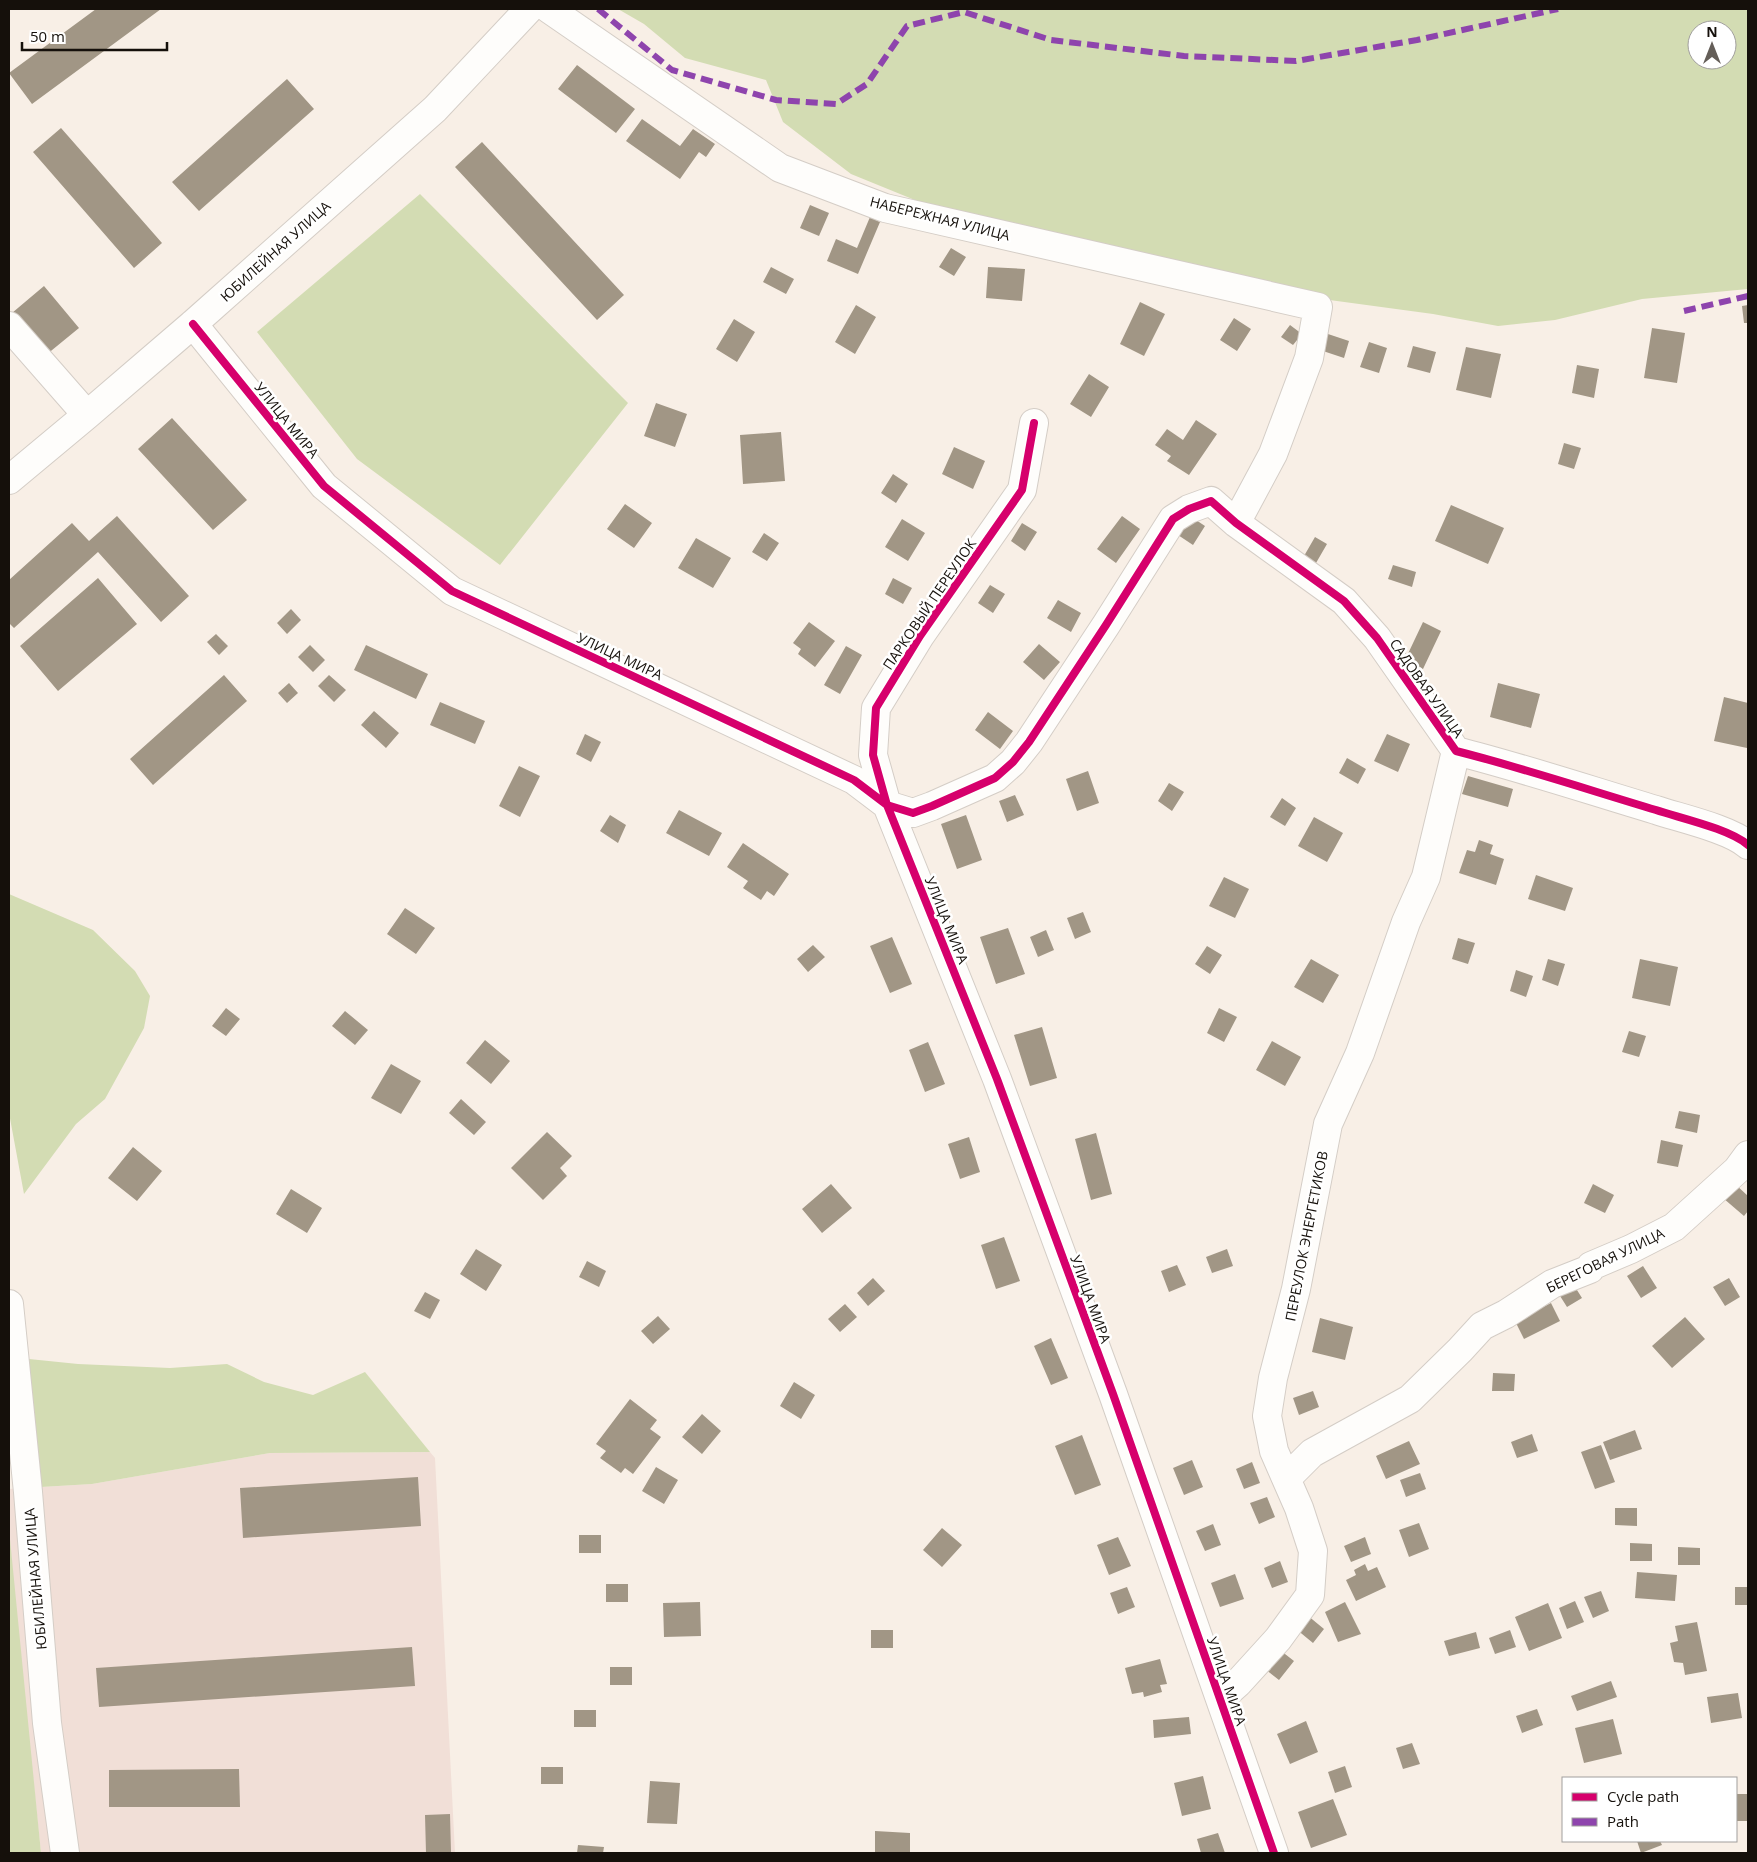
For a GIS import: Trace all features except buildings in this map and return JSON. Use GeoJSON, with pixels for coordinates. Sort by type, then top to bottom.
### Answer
{"type":"FeatureCollection","features":[{"type":"Feature","properties":{"kind":"street","name":"ЮБИЛЕЙНАЯ УЛИЦА"},"geometry":{"type":"LineString","coordinates":[[9,480],[193,324],[435,108],[529,9]]}},
{"type":"Feature","properties":{"kind":"street","name":"НАБЕРЕЖНАЯ УЛИЦА"},"geometry":{"type":"LineString","coordinates":[[549,9],[780,168],[885,208],[1318,307],[1309,358],[1273,454],[1236,523]]}},
{"type":"Feature","properties":{"kind":"street","name":"УЛИЦА МИРА"},"geometry":{"type":"LineString","coordinates":[[193,324],[324,486],[452,591],[854,780],[887,805],[1001,1088],[1113,1394],[1274,1853]]}},
{"type":"Feature","properties":{"kind":"street"},"geometry":{"type":"LineString","coordinates":[[9,326],[87,415]]}},
{"type":"Feature","properties":{"kind":"street","name":"ПАРКОВЫЙ ПЕРЕУЛОК"},"geometry":{"type":"LineString","coordinates":[[887,805],[873,755],[876,708],[920,636],[1022,490],[1034,423]]}},
{"type":"Feature","properties":{"kind":"street","name":"САДОВАЯ УЛИЦА"},"geometry":{"type":"LineString","coordinates":[[887,805],[912,813],[995,778],[1013,762],[1029,742],[1173,520],[1189,508],[1211,501],[1236,523],[1344,601],[1377,638],[1456,751],[1517,767],[1707,826],[1743,840],[1748,845]]}},
{"type":"Feature","properties":{"kind":"street","name":"ПЕРЕУЛОК ЭНЕРГЕТИКОВ"},"geometry":{"type":"LineString","coordinates":[[1220,1699],[1238,1683],[1278,1639],[1310,1595],[1313,1551],[1287,1478],[1274,1451],[1267,1416],[1273,1378],[1296,1289],[1328,1124],[1360,1053],[1406,922],[1426,877],[1456,751]]}},
{"type":"Feature","properties":{"kind":"street","name":"БЕРЕГОВАЯ УЛИЦА"},"geometry":{"type":"LineString","coordinates":[[1287,1478],[1312,1452],[1410,1399],[1482,1326],[1506,1314],[1552,1284],[1590,1269],[1591,1266],[1631,1249],[1674,1227],[1737,1170],[1748,1155]]}},
{"type":"Feature","properties":{"kind":"street","name":"ЮБИЛЕЙНАЯ УЛИЦА"},"geometry":{"type":"LineString","coordinates":[[9,1304],[28,1492],[47,1723],[65,1853]]}},
{"type":"Feature","properties":{"kind":"shaded area"},"geometry":{"type":"Polygon","coordinates":[[[430,1452],[435,1458],[455,1853],[41,1853],[16,1616],[9,1529],[9,1489],[92,1484],[270,1453],[430,1452]]]}},
{"type":"Feature","properties":{"kind":"green space"},"geometry":{"type":"Polygon","coordinates":[[[618,9],[1748,9],[1748,289],[1642,299],[1555,320],[1498,326],[1433,314],[1300,296],[932,207],[851,174],[783,122],[766,80],[685,58],[644,24],[618,9]]]}},
{"type":"Feature","properties":{"kind":"green space"},"geometry":{"type":"Polygon","coordinates":[[[420,194],[628,403],[500,565],[357,459],[257,332],[420,194]]]}},
{"type":"Feature","properties":{"kind":"green space"},"geometry":{"type":"Polygon","coordinates":[[[9,894],[93,930],[135,971],[150,996],[144,1028],[105,1099],[76,1124],[24,1194],[9,1113],[9,894]]]}},
{"type":"Feature","properties":{"kind":"green space"},"geometry":{"type":"Polygon","coordinates":[[[29,1359],[78,1364],[170,1368],[227,1364],[264,1382],[313,1395],[365,1372],[430,1452],[270,1453],[92,1484],[41,1487],[29,1359]]]}},
{"type":"Feature","properties":{"kind":"green space"},"geometry":{"type":"Polygon","coordinates":[[[9,1529],[41,1853],[9,1853],[9,1529]]]}},
{"type":"Feature","properties":{"kind":"marked path"},"geometry":{"type":"LineString","coordinates":[[598,9],[672,70],[776,100],[836,104],[867,84],[907,26],[964,12],[1051,40],[1184,56],[1296,61],[1417,40],[1558,9]]}},
{"type":"Feature","properties":{"kind":"marked path"},"geometry":{"type":"LineString","coordinates":[[1684,311],[1748,296]]}},
{"type":"Feature","properties":{"kind":"cycle path"},"geometry":{"type":"LineString","coordinates":[[193,324],[324,486],[452,591],[854,780],[887,805],[913,813],[995,778],[1013,762],[1029,742],[1173,519],[1189,509],[1211,501],[1236,523],[1344,601],[1377,638],[1456,751],[1704,824],[1740,839],[1748,845]]}},
{"type":"Feature","properties":{"kind":"cycle path"},"geometry":{"type":"LineString","coordinates":[[1034,423],[1022,490],[920,636],[876,708],[873,755],[887,805],[997,1079],[1113,1394],[1274,1853]]}}]}
